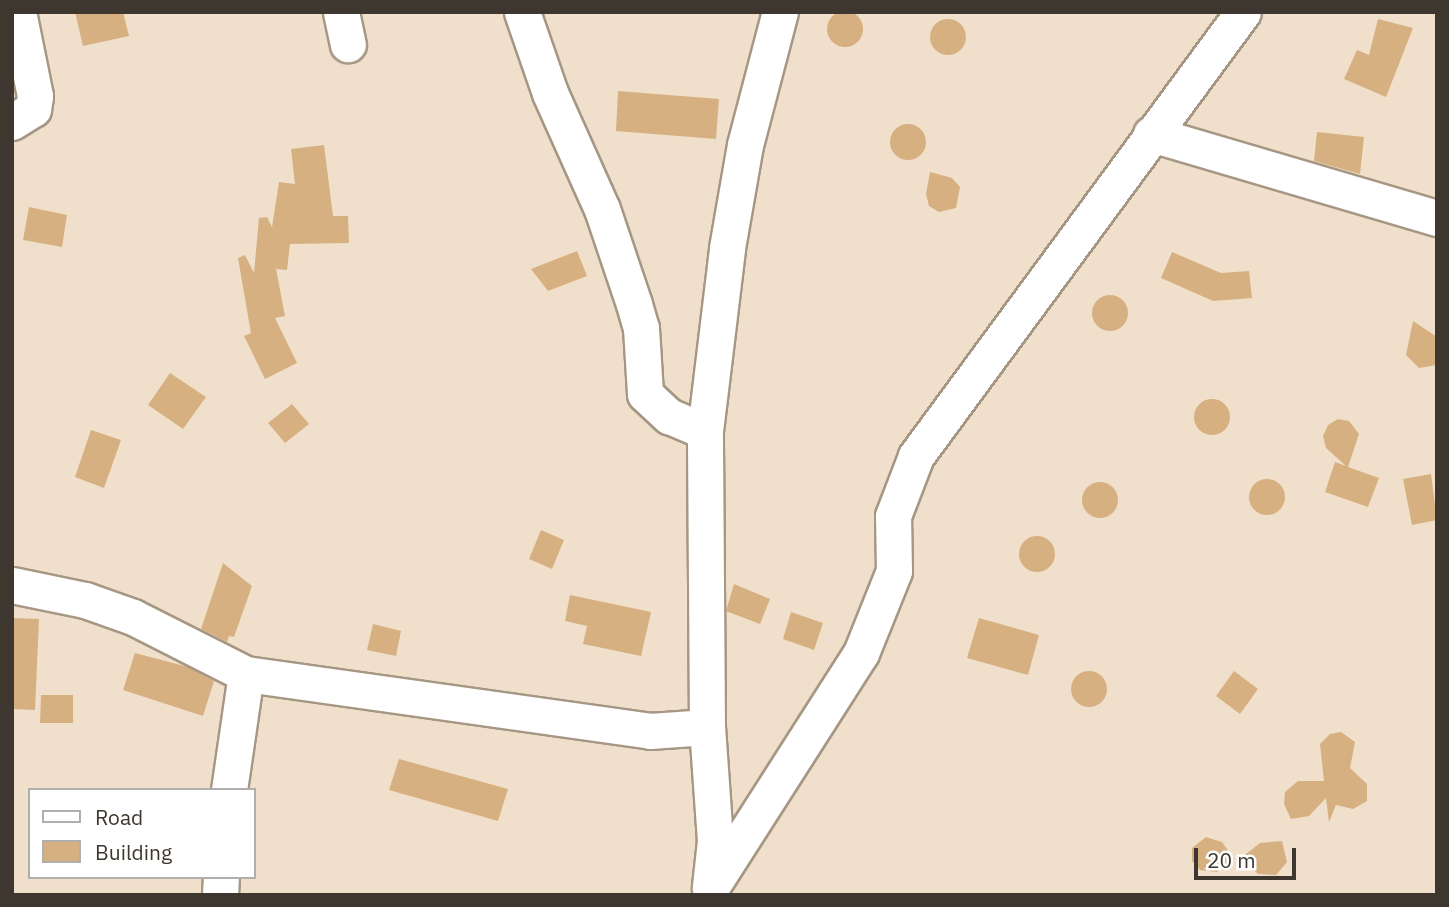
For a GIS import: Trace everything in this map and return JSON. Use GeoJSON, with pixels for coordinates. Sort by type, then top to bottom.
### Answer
{"type":"FeatureCollection","features":[{"type":"Feature","properties":{"kind":"street"},"geometry":{"type":"LineString","coordinates":[[12,122],[33,109],[35,96],[18,12]]}},
{"type":"Feature","properties":{"kind":"street"},"geometry":{"type":"LineString","coordinates":[[523,12],[550,93],[602,209],[634,304],[641,328],[645,394],[668,416],[705,431]]}},
{"type":"Feature","properties":{"kind":"street"},"geometry":{"type":"LineString","coordinates":[[709,892],[715,841],[707,727],[705,431],[727,248],[745,145],[780,12]]}},
{"type":"Feature","properties":{"kind":"street"},"geometry":{"type":"LineString","coordinates":[[709,892],[861,653],[894,571],[893,516],[916,456],[1243,12]]}},
{"type":"Feature","properties":{"kind":"street"},"geometry":{"type":"LineString","coordinates":[[1151,134],[1437,218]]}},
{"type":"Feature","properties":{"kind":"street"},"geometry":{"type":"LineString","coordinates":[[12,585],[85,600],[133,617],[246,674],[650,730],[707,727]]}},
{"type":"Feature","properties":{"kind":"street"},"geometry":{"type":"LineString","coordinates":[[229,788],[246,674]]}},
{"type":"Feature","properties":{"kind":"building"},"geometry":{"type":"Polygon","coordinates":[[[845,11],[858,16],[863,29],[858,42],[845,47],[832,42],[827,29],[832,16],[845,11]]]}},
{"type":"Feature","properties":{"kind":"building"},"geometry":{"type":"Polygon","coordinates":[[[75,12],[123,12],[129,36],[83,46],[75,12]]]}},
{"type":"Feature","properties":{"kind":"building"},"geometry":{"type":"Polygon","coordinates":[[[948,19],[961,24],[966,37],[961,50],[948,55],[935,50],[930,37],[935,24],[948,19]]]}},
{"type":"Feature","properties":{"kind":"building"},"geometry":{"type":"Polygon","coordinates":[[[1378,19],[1413,28],[1386,97],[1344,79],[1357,50],[1369,55],[1378,19]]]}},
{"type":"Feature","properties":{"kind":"building"},"geometry":{"type":"Polygon","coordinates":[[[618,91],[719,99],[716,139],[616,131],[618,91]]]}},
{"type":"Feature","properties":{"kind":"building"},"geometry":{"type":"Polygon","coordinates":[[[908,124],[921,129],[926,142],[921,155],[908,160],[895,155],[890,142],[895,129],[908,124]]]}},
{"type":"Feature","properties":{"kind":"building"},"geometry":{"type":"Polygon","coordinates":[[[1317,132],[1364,137],[1360,174],[1314,161],[1317,132]]]}},
{"type":"Feature","properties":{"kind":"building"},"geometry":{"type":"Polygon","coordinates":[[[324,145],[333,216],[348,216],[349,243],[290,244],[287,270],[276,269],[285,316],[275,318],[297,363],[265,379],[244,336],[251,333],[238,258],[245,255],[254,273],[259,218],[267,217],[272,227],[279,182],[295,184],[291,149],[324,145]]]}},
{"type":"Feature","properties":{"kind":"building"},"geometry":{"type":"Polygon","coordinates":[[[930,172],[952,178],[960,187],[956,208],[939,212],[929,206],[926,194],[930,172]]]}},
{"type":"Feature","properties":{"kind":"building"},"geometry":{"type":"Polygon","coordinates":[[[29,207],[67,215],[62,247],[23,240],[29,207]]]}},
{"type":"Feature","properties":{"kind":"building"},"geometry":{"type":"Polygon","coordinates":[[[577,251],[587,276],[548,291],[531,269],[577,251]]]}},
{"type":"Feature","properties":{"kind":"building"},"geometry":{"type":"Polygon","coordinates":[[[1172,252],[1221,273],[1249,271],[1252,298],[1213,301],[1161,278],[1172,252]]]}},
{"type":"Feature","properties":{"kind":"building"},"geometry":{"type":"Polygon","coordinates":[[[1110,295],[1123,300],[1128,313],[1123,326],[1110,331],[1097,326],[1092,313],[1097,300],[1110,295]]]}},
{"type":"Feature","properties":{"kind":"building"},"geometry":{"type":"Polygon","coordinates":[[[1413,321],[1437,337],[1437,365],[1419,368],[1406,355],[1413,321]]]}},
{"type":"Feature","properties":{"kind":"building"},"geometry":{"type":"Polygon","coordinates":[[[170,373],[206,397],[183,429],[148,405],[170,373]]]}},
{"type":"Feature","properties":{"kind":"building"},"geometry":{"type":"Polygon","coordinates":[[[1212,399],[1225,404],[1230,417],[1225,430],[1212,435],[1199,430],[1194,417],[1199,404],[1212,399]]]}},
{"type":"Feature","properties":{"kind":"building"},"geometry":{"type":"Polygon","coordinates":[[[292,404],[309,424],[285,443],[268,423],[292,404]]]}},
{"type":"Feature","properties":{"kind":"building"},"geometry":{"type":"Polygon","coordinates":[[[1338,419],[1349,421],[1359,434],[1348,467],[1379,478],[1368,507],[1325,492],[1335,462],[1346,466],[1326,448],[1323,436],[1328,425],[1338,419]]]}},
{"type":"Feature","properties":{"kind":"building"},"geometry":{"type":"Polygon","coordinates":[[[91,430],[121,440],[104,488],[75,477],[91,430]]]}},
{"type":"Feature","properties":{"kind":"building"},"geometry":{"type":"Polygon","coordinates":[[[1431,474],[1437,520],[1412,525],[1403,479],[1431,474]]]}},
{"type":"Feature","properties":{"kind":"building"},"geometry":{"type":"Polygon","coordinates":[[[1267,479],[1280,484],[1285,497],[1280,510],[1267,515],[1254,510],[1249,497],[1254,484],[1267,479]]]}},
{"type":"Feature","properties":{"kind":"building"},"geometry":{"type":"Polygon","coordinates":[[[1100,482],[1113,487],[1118,500],[1113,513],[1100,518],[1087,513],[1082,500],[1087,487],[1100,482]]]}},
{"type":"Feature","properties":{"kind":"building"},"geometry":{"type":"Polygon","coordinates":[[[541,530],[564,540],[552,569],[529,559],[541,530]]]}},
{"type":"Feature","properties":{"kind":"building"},"geometry":{"type":"Polygon","coordinates":[[[1037,536],[1050,541],[1055,554],[1050,567],[1037,572],[1024,567],[1019,554],[1024,541],[1037,536]]]}},
{"type":"Feature","properties":{"kind":"building"},"geometry":{"type":"Polygon","coordinates":[[[223,563],[252,586],[234,637],[229,636],[227,642],[201,629],[223,563]]]}},
{"type":"Feature","properties":{"kind":"building"},"geometry":{"type":"Polygon","coordinates":[[[734,584],[770,599],[760,624],[726,611],[734,584]]]}},
{"type":"Feature","properties":{"kind":"building"},"geometry":{"type":"Polygon","coordinates":[[[570,595],[651,612],[641,656],[583,644],[587,626],[565,621],[570,595]]]}},
{"type":"Feature","properties":{"kind":"building"},"geometry":{"type":"Polygon","coordinates":[[[791,612],[823,623],[814,650],[783,639],[791,612]]]}},
{"type":"Feature","properties":{"kind":"building"},"geometry":{"type":"Polygon","coordinates":[[[12,618],[39,619],[35,710],[12,709],[12,618]]]}},
{"type":"Feature","properties":{"kind":"building"},"geometry":{"type":"Polygon","coordinates":[[[979,618],[1039,635],[1028,675],[967,658],[979,618]]]}},
{"type":"Feature","properties":{"kind":"building"},"geometry":{"type":"Polygon","coordinates":[[[373,624],[401,631],[396,656],[367,650],[373,624]]]}},
{"type":"Feature","properties":{"kind":"building"},"geometry":{"type":"Polygon","coordinates":[[[135,653],[188,667],[214,681],[203,716],[123,690],[135,653]]]}},
{"type":"Feature","properties":{"kind":"building"},"geometry":{"type":"Polygon","coordinates":[[[1089,671],[1102,676],[1107,689],[1102,702],[1089,707],[1076,702],[1071,689],[1076,676],[1089,671]]]}},
{"type":"Feature","properties":{"kind":"building"},"geometry":{"type":"Polygon","coordinates":[[[1234,671],[1258,689],[1240,714],[1216,696],[1234,671]]]}},
{"type":"Feature","properties":{"kind":"building"},"geometry":{"type":"Polygon","coordinates":[[[41,695],[73,695],[73,723],[40,723],[41,695]]]}},
{"type":"Feature","properties":{"kind":"building"},"geometry":{"type":"Polygon","coordinates":[[[1341,732],[1355,742],[1350,768],[1367,784],[1367,801],[1353,809],[1336,805],[1329,822],[1326,798],[1309,816],[1291,819],[1284,804],[1285,792],[1298,781],[1324,781],[1320,744],[1330,734],[1341,732]]]}},
{"type":"Feature","properties":{"kind":"building"},"geometry":{"type":"Polygon","coordinates":[[[399,759],[508,789],[498,821],[389,790],[399,759]]]}},
{"type":"Feature","properties":{"kind":"building"},"geometry":{"type":"Polygon","coordinates":[[[1206,837],[1222,842],[1234,859],[1217,872],[1200,870],[1192,861],[1192,848],[1206,837]]]}},
{"type":"Feature","properties":{"kind":"building"},"geometry":{"type":"Polygon","coordinates":[[[1282,841],[1287,862],[1276,875],[1258,874],[1241,858],[1260,843],[1282,841]]]}}]}
